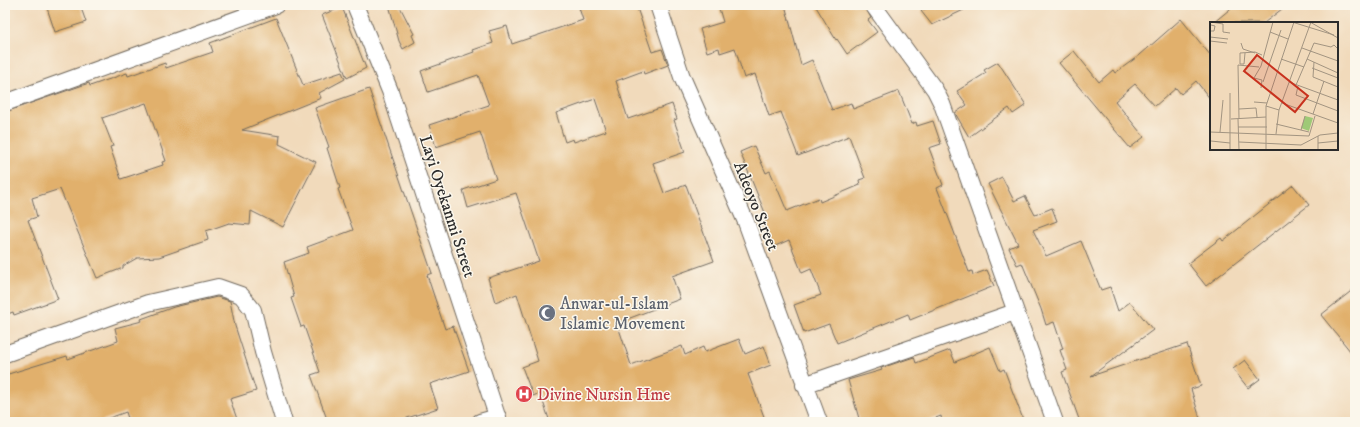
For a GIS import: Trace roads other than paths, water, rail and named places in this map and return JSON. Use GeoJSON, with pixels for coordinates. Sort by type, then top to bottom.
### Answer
{"type":"FeatureCollection","features":[{"type":"Feature","properties":{"kind":"street"},"geometry":{"type":"LineString","coordinates":[[5,103],[276,5]]}},
{"type":"Feature","properties":{"kind":"street","name":"Layi Oyekanmi Street"},"geometry":{"type":"LineString","coordinates":[[355,5],[390,91],[498,420]]}},
{"type":"Feature","properties":{"kind":"street","name":"Adeoyo Street"},"geometry":{"type":"LineString","coordinates":[[658,5],[682,77],[746,222],[818,422]]}},
{"type":"Feature","properties":{"kind":"street"},"geometry":{"type":"LineString","coordinates":[[873,5],[935,90],[942,104],[1054,422]]}},
{"type":"Feature","properties":{"kind":"street"},"geometry":{"type":"LineString","coordinates":[[5,354],[148,303],[218,287],[241,295],[253,310],[263,352],[284,422]]}},
{"type":"Feature","properties":{"kind":"street"},"geometry":{"type":"LineString","coordinates":[[804,385],[1015,312]]}},
{"type":"Feature","properties":{"kind":"street"},"geometry":{"type":"LineString","coordinates":[[480,422],[498,420]]}},
{"type":"Feature","properties":{"kind":"place","name":"Anwar-ul-Islam Islamic Movement"},"geometry":{"type":"Point","coordinates":[547,313]}},
{"type":"Feature","properties":{"kind":"place","name":"Divine Nursin Hme"},"geometry":{"type":"Point","coordinates":[524,394]}}]}
